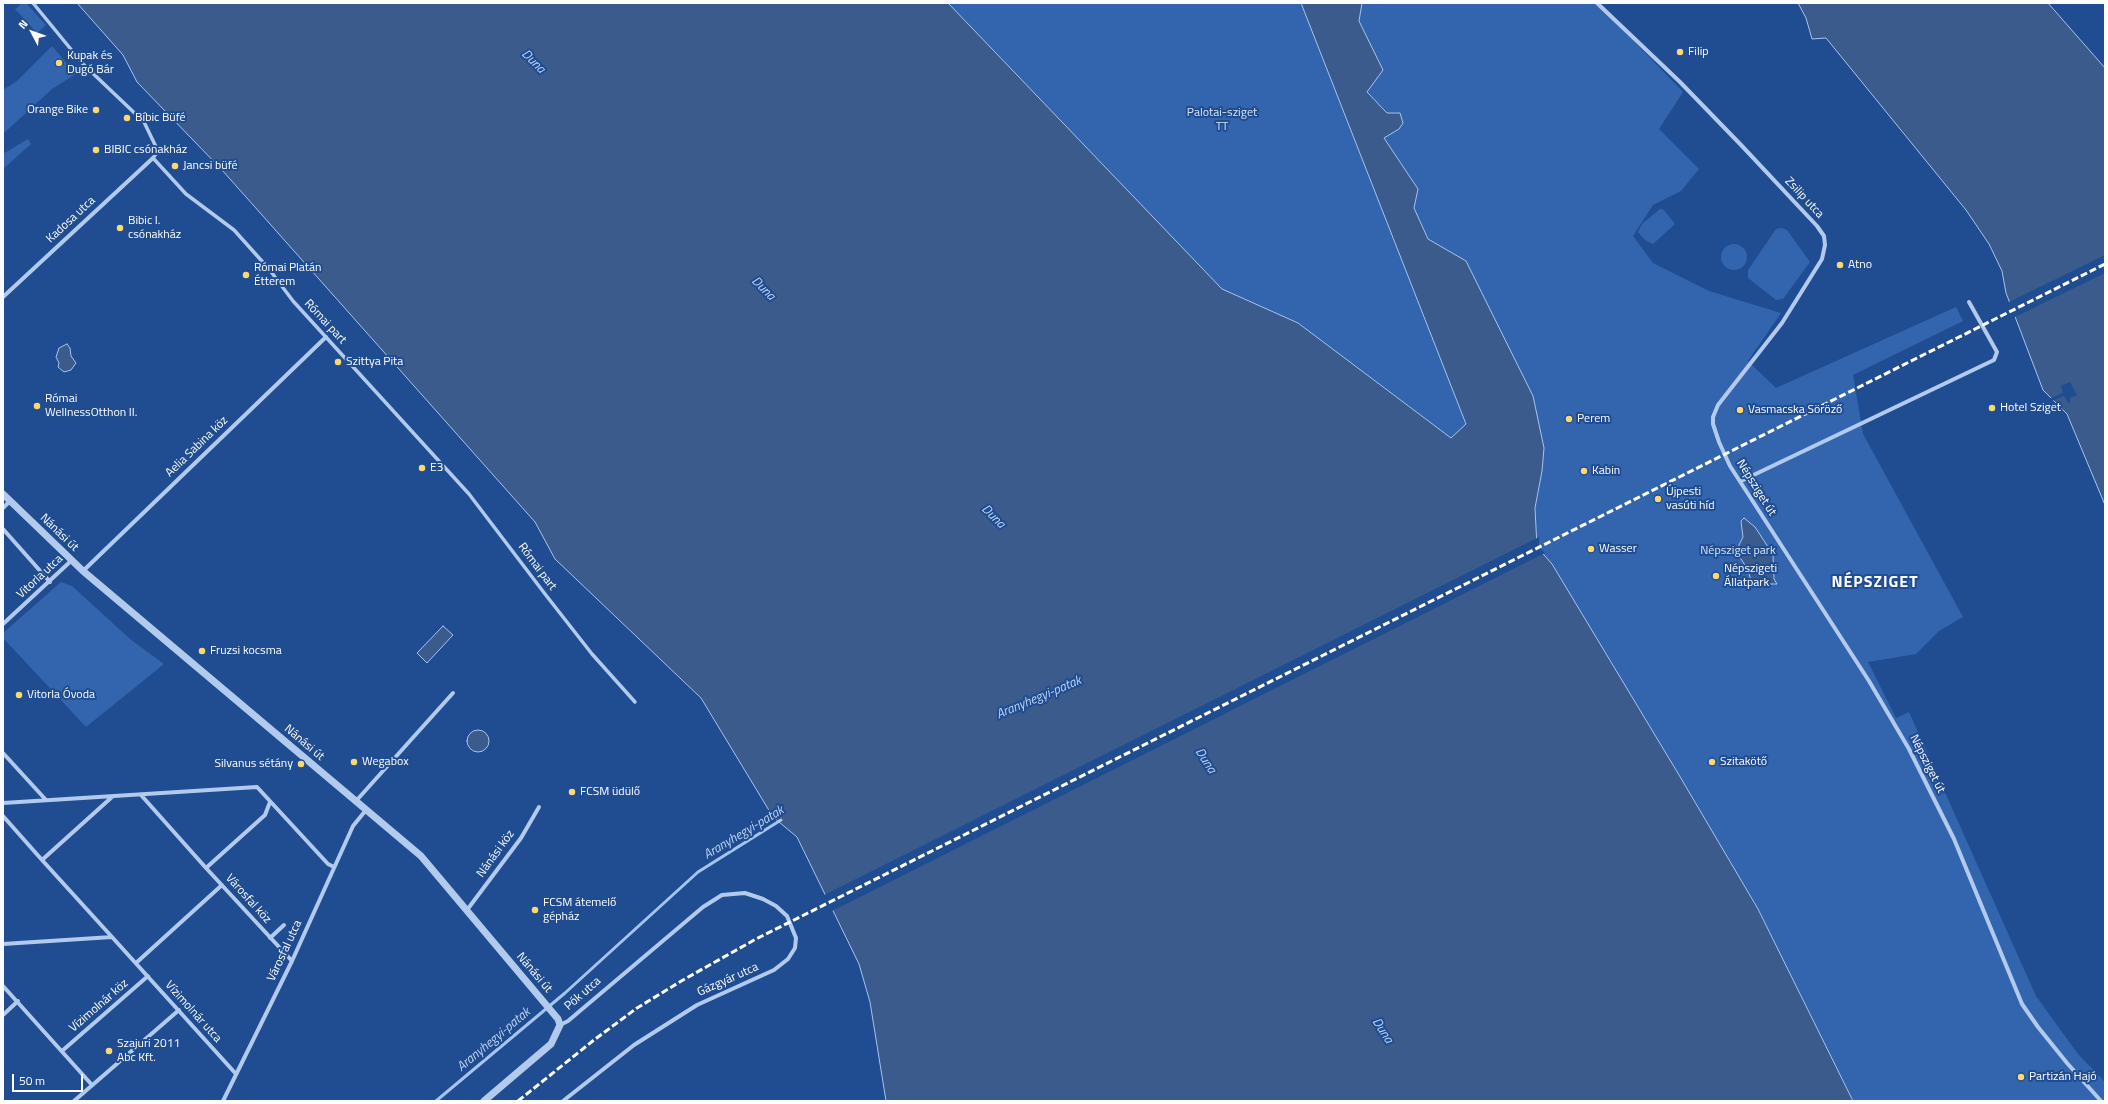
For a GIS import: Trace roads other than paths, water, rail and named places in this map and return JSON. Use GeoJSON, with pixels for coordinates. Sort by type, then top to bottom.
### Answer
{"type":"FeatureCollection","features":[{"type":"Feature","properties":{"kind":"street"},"geometry":{"type":"LineString","coordinates":[[32,3],[53,26],[83,64],[144,122],[158,151],[153,158]]}},
{"type":"Feature","properties":{"kind":"street","name":"Zsilip utca"},"geometry":{"type":"LineString","coordinates":[[1597,3],[1680,82],[1817,226],[1824,236],[1825,245],[1822,258],[1786,317],[1718,405],[1713,417],[1713,424],[1719,442]]}},
{"type":"Feature","properties":{"kind":"street","name":"Kadosa utca"},"geometry":{"type":"LineString","coordinates":[[3,297],[153,158]]}},
{"type":"Feature","properties":{"kind":"street","name":"Római part"},"geometry":{"type":"LineString","coordinates":[[153,158],[186,194],[234,230],[269,269],[293,301],[469,494],[592,654],[635,702]]}},
{"type":"Feature","properties":{"kind":"street"},"geometry":{"type":"LineString","coordinates":[[1741,481],[1994,360],[1997,352],[1969,302]]}},
{"type":"Feature","properties":{"kind":"street","name":"Aelia Sabina köz"},"geometry":{"type":"LineString","coordinates":[[83,571],[326,337]]}},
{"type":"Feature","properties":{"kind":"street","name":"Népsziget út"},"geometry":{"type":"LineString","coordinates":[[1719,442],[1730,466],[1869,681],[1909,749],[1954,839],[2022,1004],[2043,1033],[2101,1101]]}},
{"type":"Feature","properties":{"kind":"street","name":"Nánási út"},"geometry":{"type":"LineString","coordinates":[[3,494],[83,571],[421,856],[559,1022]]}},
{"type":"Feature","properties":{"kind":"street"},"geometry":{"type":"LineString","coordinates":[[3,508],[10,501]]}},
{"type":"Feature","properties":{"kind":"street"},"geometry":{"type":"LineString","coordinates":[[3,529],[50,582]]}},
{"type":"Feature","properties":{"kind":"street","name":"Vitorla utca"},"geometry":{"type":"LineString","coordinates":[[3,624],[72,560]]}},
{"type":"Feature","properties":{"kind":"street"},"geometry":{"type":"LineString","coordinates":[[356,801],[453,693]]}},
{"type":"Feature","properties":{"kind":"street"},"geometry":{"type":"LineString","coordinates":[[3,753],[46,800]]}},
{"type":"Feature","properties":{"kind":"street"},"geometry":{"type":"LineString","coordinates":[[3,803],[112,797],[257,786],[328,864],[334,867]]}},
{"type":"Feature","properties":{"kind":"street"},"geometry":{"type":"LineString","coordinates":[[141,795],[206,868],[265,815],[270,802]]}},
{"type":"Feature","properties":{"kind":"street"},"geometry":{"type":"LineString","coordinates":[[3,816],[42,860],[112,797]]}},
{"type":"Feature","properties":{"kind":"street","name":"Nánási köz"},"geometry":{"type":"LineString","coordinates":[[467,910],[521,838],[539,807]]}},
{"type":"Feature","properties":{"kind":"street","name":"Városfal utca"},"geometry":{"type":"LineString","coordinates":[[223,1101],[292,961],[354,826],[366,810]]}},
{"type":"Feature","properties":{"kind":"street","name":"Vízimolnár utca"},"geometry":{"type":"LineString","coordinates":[[42,860],[236,1074]]}},
{"type":"Feature","properties":{"kind":"street","name":"Városfal köz"},"geometry":{"type":"LineString","coordinates":[[206,868],[292,961]]}},
{"type":"Feature","properties":{"kind":"street"},"geometry":{"type":"LineString","coordinates":[[136,963],[222,885]]}},
{"type":"Feature","properties":{"kind":"street","name":"Gázgyár utca"},"geometry":{"type":"LineString","coordinates":[[563,1101],[634,1045],[697,1005],[774,970],[788,959],[795,948],[796,938],[787,916],[776,906],[763,899],[745,893],[722,895],[703,907]]}},
{"type":"Feature","properties":{"kind":"street","name":"Pók utca"},"geometry":{"type":"LineString","coordinates":[[484,1101],[551,1044],[559,1022],[568,1021],[703,907]]}},
{"type":"Feature","properties":{"kind":"street"},"geometry":{"type":"LineString","coordinates":[[270,938],[284,925]]}},
{"type":"Feature","properties":{"kind":"street"},"geometry":{"type":"LineString","coordinates":[[3,944],[112,937]]}},
{"type":"Feature","properties":{"kind":"street","name":"Vízimolnár köz"},"geometry":{"type":"LineString","coordinates":[[62,1051],[148,976]]}},
{"type":"Feature","properties":{"kind":"street"},"geometry":{"type":"LineString","coordinates":[[3,986],[18,1001],[92,1086]]}},
{"type":"Feature","properties":{"kind":"street"},"geometry":{"type":"LineString","coordinates":[[3,1015],[18,1001]]}},
{"type":"Feature","properties":{"kind":"street"},"geometry":{"type":"LineString","coordinates":[[74,1101],[179,1010]]}},
{"type":"Feature","properties":{"kind":"water","name":"Duna"},"geometry":{"type":"Polygon","coordinates":[[[77,3],[948,3],[1222,289],[1298,323],[1451,438],[1466,424],[1301,3],[1362,3],[1359,21],[1383,70],[1367,92],[1387,113],[1400,113],[1403,123],[1399,129],[1384,138],[1418,189],[1414,208],[1428,239],[1466,261],[1533,396],[1544,448],[1542,471],[1535,508],[1537,547],[1552,564],[1758,909],[1853,1101],[886,1101],[870,1002],[859,964],[797,837],[773,817],[701,698],[555,559],[535,522],[222,170],[137,82],[123,55],[77,3]]]}},
{"type":"Feature","properties":{"kind":"water"},"geometry":{"type":"Polygon","coordinates":[[[1798,3],[2048,3],[2105,68],[2105,505],[2067,414],[2043,390],[2006,293],[2002,271],[1989,244],[1966,210],[1826,38],[1812,39],[1806,18],[1798,3]]]}},
{"type":"Feature","properties":{"kind":"water"},"geometry":{"type":"Polygon","coordinates":[[[67,344],[70,348],[71,356],[76,363],[71,370],[64,372],[58,367],[59,363],[56,357],[59,348],[67,344]]]}},
{"type":"Feature","properties":{"kind":"water"},"geometry":{"type":"Polygon","coordinates":[[[1744,518],[1755,527],[1770,550],[1769,553],[1773,555],[1774,579],[1777,584],[1758,584],[1751,580],[1747,568],[1739,556],[1739,545],[1743,537],[1741,521],[1744,518]]]}},
{"type":"Feature","properties":{"kind":"water"},"geometry":{"type":"Polygon","coordinates":[[[443,626],[453,635],[427,663],[417,653],[443,626]]]}},
{"type":"Feature","properties":{"kind":"water"},"geometry":{"type":"Polygon","coordinates":[[[478,730],[486,733],[489,741],[486,749],[478,752],[470,749],[467,741],[470,733],[478,730]]]}},
{"type":"Feature","properties":{"kind":"waterway","name":"Aranyhegyi-patak"},"geometry":{"type":"LineString","coordinates":[[436,1101],[565,993],[698,872],[781,820]]}},
{"type":"Feature","properties":{"kind":"railway"},"geometry":{"type":"LineString","coordinates":[[518,1101],[594,1040],[637,1008],[756,939],[2105,264]]}},
{"type":"Feature","properties":{"kind":"place","name":"Filip"},"geometry":{"type":"Point","coordinates":[1680,52]}},
{"type":"Feature","properties":{"kind":"place","name":"Kupak és Dugó Bár"},"geometry":{"type":"Point","coordinates":[59,63]}},
{"type":"Feature","properties":{"kind":"place","name":"Orange Bike"},"geometry":{"type":"Point","coordinates":[96,110]}},
{"type":"Feature","properties":{"kind":"place","name":"Bíbic Büfé"},"geometry":{"type":"Point","coordinates":[127,118]}},
{"type":"Feature","properties":{"kind":"place","name":"BIBIC csónakház"},"geometry":{"type":"Point","coordinates":[96,150]}},
{"type":"Feature","properties":{"kind":"place","name":"Jancsi büfé"},"geometry":{"type":"Point","coordinates":[175,166]}},
{"type":"Feature","properties":{"kind":"place","name":"Bibic I. csónakház"},"geometry":{"type":"Point","coordinates":[120,228]}},
{"type":"Feature","properties":{"kind":"place","name":"Atno"},"geometry":{"type":"Point","coordinates":[1840,265]}},
{"type":"Feature","properties":{"kind":"place","name":"Római Platán Étterem"},"geometry":{"type":"Point","coordinates":[246,275]}},
{"type":"Feature","properties":{"kind":"place","name":"Szittya Pita"},"geometry":{"type":"Point","coordinates":[338,362]}},
{"type":"Feature","properties":{"kind":"place","name":"Római WellnessOtthon II."},"geometry":{"type":"Point","coordinates":[37,406]}},
{"type":"Feature","properties":{"kind":"place","name":"Hotel Sziget"},"geometry":{"type":"Point","coordinates":[1992,408]}},
{"type":"Feature","properties":{"kind":"place","name":"Vasmacska Söröző"},"geometry":{"type":"Point","coordinates":[1740,410]}},
{"type":"Feature","properties":{"kind":"place","name":"Perem"},"geometry":{"type":"Point","coordinates":[1569,419]}},
{"type":"Feature","properties":{"kind":"place","name":"E3"},"geometry":{"type":"Point","coordinates":[422,468]}},
{"type":"Feature","properties":{"kind":"place","name":"Kabin"},"geometry":{"type":"Point","coordinates":[1584,471]}},
{"type":"Feature","properties":{"kind":"place","name":"Újpesti vasúti híd"},"geometry":{"type":"Point","coordinates":[1658,499]}},
{"type":"Feature","properties":{"kind":"place","name":"Wasser"},"geometry":{"type":"Point","coordinates":[1591,549]}},
{"type":"Feature","properties":{"kind":"place","name":"Népszigeti Állatpark"},"geometry":{"type":"Point","coordinates":[1716,576]}},
{"type":"Feature","properties":{"kind":"place","name":"Fruzsi kocsma"},"geometry":{"type":"Point","coordinates":[202,651]}},
{"type":"Feature","properties":{"kind":"place","name":"Vitorla Óvoda"},"geometry":{"type":"Point","coordinates":[19,695]}},
{"type":"Feature","properties":{"kind":"place","name":"Wegabox"},"geometry":{"type":"Point","coordinates":[354,762]}},
{"type":"Feature","properties":{"kind":"place","name":"Szitakötő"},"geometry":{"type":"Point","coordinates":[1712,762]}},
{"type":"Feature","properties":{"kind":"place","name":"Silvanus sétány"},"geometry":{"type":"Point","coordinates":[301,764]}},
{"type":"Feature","properties":{"kind":"place","name":"FCSM üdülő"},"geometry":{"type":"Point","coordinates":[572,792]}},
{"type":"Feature","properties":{"kind":"place","name":"FCSM átemelő gépház"},"geometry":{"type":"Point","coordinates":[535,910]}},
{"type":"Feature","properties":{"kind":"place","name":"Szajuri 2011 Abc Kft."},"geometry":{"type":"Point","coordinates":[109,1051]}},
{"type":"Feature","properties":{"kind":"place","name":"Partizán Hajó"},"geometry":{"type":"Point","coordinates":[2021,1077]}},
{"type":"Feature","properties":{"kind":"district","name":"NÉPSZIGET"},"geometry":{"type":"Point","coordinates":[1875,583]}},
{"type":"Feature","properties":{"kind":"park label","name":"Palotai-sziget TT"},"geometry":{"type":"Point","coordinates":[1222,120]}},
{"type":"Feature","properties":{"kind":"park label","name":"Népsziget park"},"geometry":{"type":"Point","coordinates":[1738,551]}}]}
